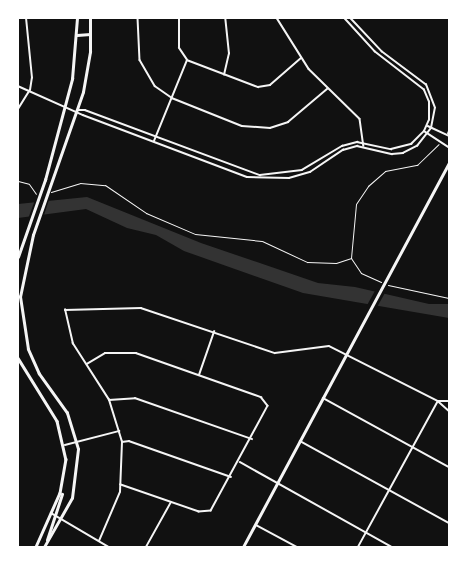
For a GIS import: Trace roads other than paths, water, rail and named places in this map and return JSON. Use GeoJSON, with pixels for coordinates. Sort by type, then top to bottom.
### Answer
{"type":"FeatureCollection","features":[{"type":"Feature","properties":{"kind":"main road"},"geometry":{"type":"LineString","coordinates":[[18,256],[28,234],[43,187],[65,106],[75,63],[77,18]]}},
{"type":"Feature","properties":{"kind":"main road"},"geometry":{"type":"LineString","coordinates":[[44,547],[61,519],[76,483],[78,442],[67,413],[33,362],[23,330],[21,292],[33,235],[86,80],[90,18]]}},
{"type":"Feature","properties":{"kind":"main road"},"geometry":{"type":"LineString","coordinates":[[77,35],[90,34]]}},
{"type":"Feature","properties":{"kind":"main road"},"geometry":{"type":"LineString","coordinates":[[243,547],[449,163]]}},
{"type":"Feature","properties":{"kind":"main road"},"geometry":{"type":"LineString","coordinates":[[18,358],[54,416],[65,445],[62,487],[56,516],[44,547]]}},
{"type":"Feature","properties":{"kind":"main road"},"geometry":{"type":"LineString","coordinates":[[36,547],[62,487]]}},
{"type":"Feature","properties":{"kind":"street"},"geometry":{"type":"LineString","coordinates":[[18,109],[30,90],[32,61],[26,18]]}},
{"type":"Feature","properties":{"kind":"street"},"geometry":{"type":"LineString","coordinates":[[138,18],[138,51],[143,68],[155,86],[172,98],[242,126],[261,129],[288,122],[327,89]]}},
{"type":"Feature","properties":{"kind":"street"},"geometry":{"type":"LineString","coordinates":[[179,18],[179,48],[187,60],[258,87],[266,87],[301,58]]}},
{"type":"Feature","properties":{"kind":"street"},"geometry":{"type":"LineString","coordinates":[[224,75],[229,54],[225,18]]}},
{"type":"Feature","properties":{"kind":"street"},"geometry":{"type":"LineString","coordinates":[[277,18],[301,58],[327,89],[360,119],[365,142],[364,146]]}},
{"type":"Feature","properties":{"kind":"street"},"geometry":{"type":"LineString","coordinates":[[77,110],[85,110],[260,175],[303,170],[342,146],[365,142],[396,149],[411,144],[428,126],[430,109],[424,90],[388,63],[344,18]]}},
{"type":"Feature","properties":{"kind":"street"},"geometry":{"type":"LineString","coordinates":[[18,86],[226,169],[272,181],[305,174],[343,150],[364,146],[392,154],[403,152],[417,146],[431,128],[435,108],[429,90],[421,80],[391,60],[350,18]]}},
{"type":"Feature","properties":{"kind":"street"},"geometry":{"type":"LineString","coordinates":[[154,141],[187,60]]}},
{"type":"Feature","properties":{"kind":"street"},"geometry":{"type":"LineString","coordinates":[[388,63],[391,60]]}},
{"type":"Feature","properties":{"kind":"street"},"geometry":{"type":"LineString","coordinates":[[428,126],[449,136]]}},
{"type":"Feature","properties":{"kind":"street"},"geometry":{"type":"LineString","coordinates":[[424,131],[449,147]]}},
{"type":"Feature","properties":{"kind":"street"},"geometry":{"type":"LineString","coordinates":[[226,169],[227,164]]}},
{"type":"Feature","properties":{"kind":"street"},"geometry":{"type":"LineString","coordinates":[[303,170],[305,174]]}},
{"type":"Feature","properties":{"kind":"street"},"geometry":{"type":"LineString","coordinates":[[99,541],[112,516],[121,485],[122,442],[109,400],[86,364],[70,335],[65,310],[141,308],[275,353],[318,345],[347,353],[438,401],[449,411]]}},
{"type":"Feature","properties":{"kind":"street"},"geometry":{"type":"LineString","coordinates":[[199,375],[214,332]]}},
{"type":"Feature","properties":{"kind":"street"},"geometry":{"type":"LineString","coordinates":[[86,364],[105,354],[128,352],[262,397],[268,406],[215,508],[201,512],[121,485]]}},
{"type":"Feature","properties":{"kind":"street"},"geometry":{"type":"LineString","coordinates":[[109,400],[135,398],[252,439]]}},
{"type":"Feature","properties":{"kind":"street"},"geometry":{"type":"LineString","coordinates":[[323,398],[449,467]]}},
{"type":"Feature","properties":{"kind":"street"},"geometry":{"type":"LineString","coordinates":[[438,401],[449,401]]}},
{"type":"Feature","properties":{"kind":"street"},"geometry":{"type":"LineString","coordinates":[[358,547],[438,401]]}},
{"type":"Feature","properties":{"kind":"street"},"geometry":{"type":"LineString","coordinates":[[65,445],[119,431]]}},
{"type":"Feature","properties":{"kind":"street"},"geometry":{"type":"LineString","coordinates":[[122,442],[128,441],[231,477]]}},
{"type":"Feature","properties":{"kind":"street"},"geometry":{"type":"LineString","coordinates":[[300,441],[449,523]]}},
{"type":"Feature","properties":{"kind":"street"},"geometry":{"type":"LineString","coordinates":[[240,462],[392,547]]}},
{"type":"Feature","properties":{"kind":"street"},"geometry":{"type":"LineString","coordinates":[[146,547],[171,502]]}},
{"type":"Feature","properties":{"kind":"street"},"geometry":{"type":"LineString","coordinates":[[51,513],[109,547]]}},
{"type":"Feature","properties":{"kind":"street"},"geometry":{"type":"LineString","coordinates":[[255,524],[297,547]]}}]}
